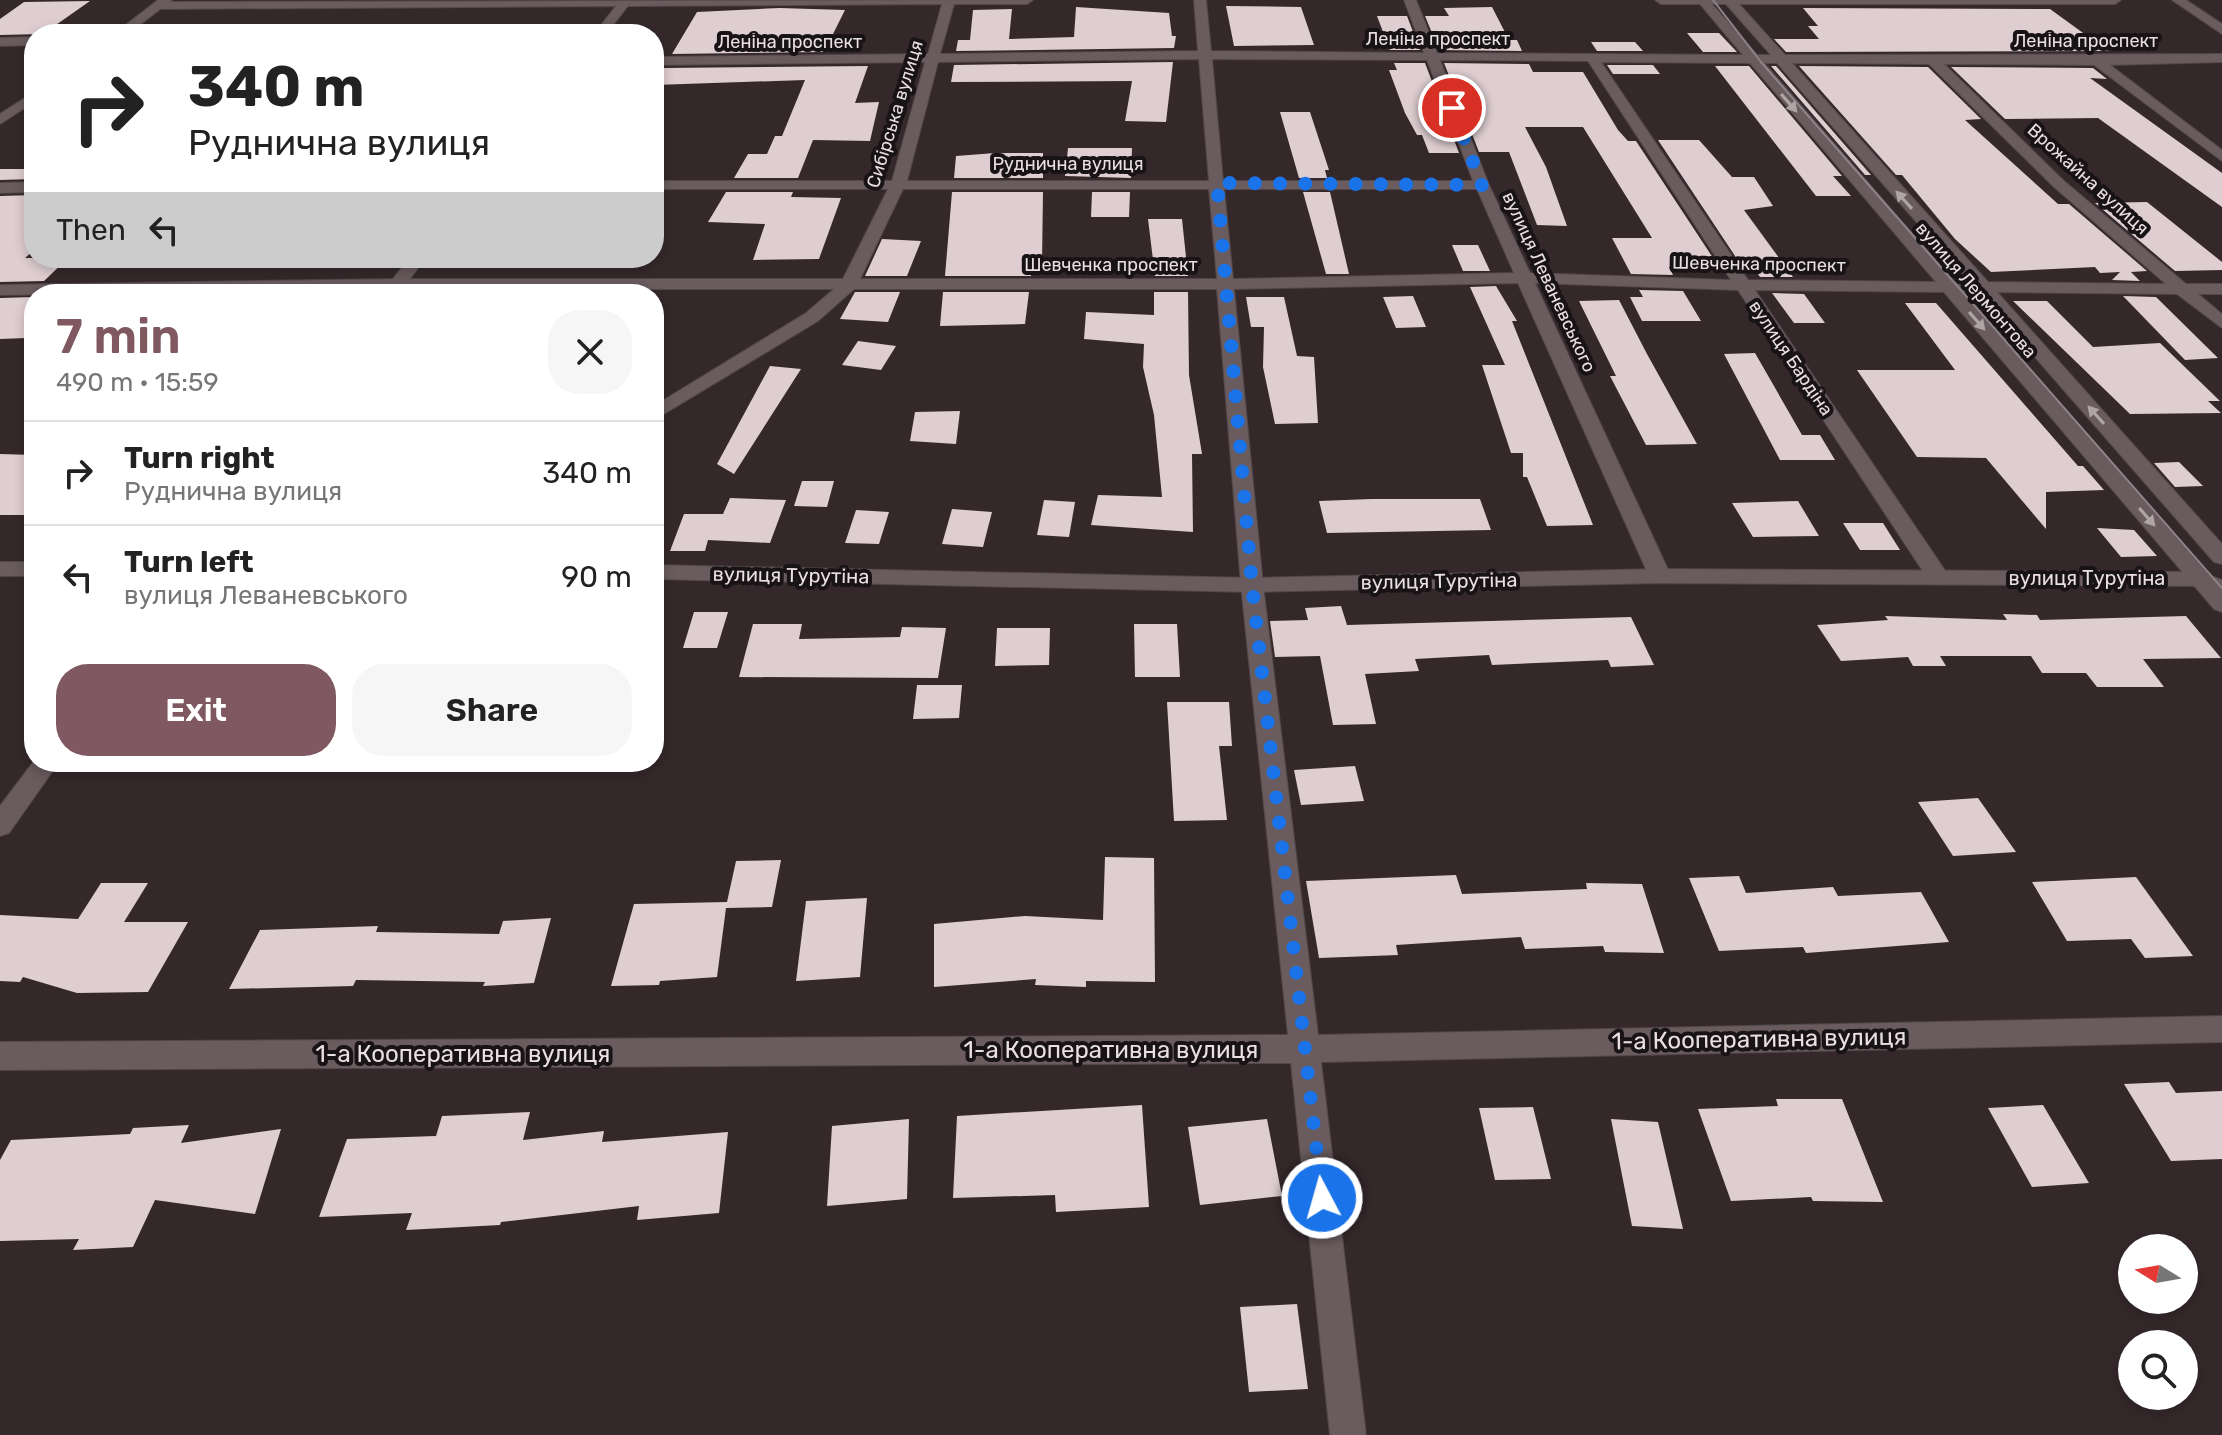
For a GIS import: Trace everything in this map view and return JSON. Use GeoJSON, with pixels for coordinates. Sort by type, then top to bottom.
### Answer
{"type":"FeatureCollection","features":[{"type":"Feature","properties":{"kind":"street"},"geometry":{"type":"LineString","coordinates":[[134,24],[163,3],[1027,0]]}},
{"type":"Feature","properties":{"kind":"street"},"geometry":{"type":"LineString","coordinates":[[1200,0],[1252,585],[1348,1435]]}},
{"type":"Feature","properties":{"kind":"street","name":"вулиця Леваневського"},"geometry":{"type":"LineString","coordinates":[[1410,0],[1482,185],[1660,576]]}},
{"type":"Feature","properties":{"kind":"street"},"geometry":{"type":"LineString","coordinates":[[1661,0],[2115,0]]}},
{"type":"Feature","properties":{"kind":"street","name":"вулиця Лермонтова"},"geometry":{"type":"LineString","coordinates":[[1703,0],[2222,604]]}},
{"type":"Feature","properties":{"kind":"street","name":"вулиця Лермонтова"},"geometry":{"type":"LineString","coordinates":[[1729,0],[2222,557]]}},
{"type":"Feature","properties":{"kind":"street"},"geometry":{"type":"LineString","coordinates":[[2178,0],[2222,30]]}},
{"type":"Feature","properties":{"kind":"street","name":"Сибірська вулиця"},"geometry":{"type":"LineString","coordinates":[[664,408],[812,317],[848,286],[898,185],[949,1]]}},
{"type":"Feature","properties":{"kind":"street"},"geometry":{"type":"LineString","coordinates":[[609,24],[629,2]]}},
{"type":"Feature","properties":{"kind":"street"},"geometry":{"type":"LineString","coordinates":[[0,42],[24,41]]}},
{"type":"Feature","properties":{"kind":"street","name":"Леніна проспект"},"geometry":{"type":"LineString","coordinates":[[664,61],[1205,55],[2097,61],[2222,58]]}},
{"type":"Feature","properties":{"kind":"street","name":"вулиця Бардіна"},"geometry":{"type":"LineString","coordinates":[[1592,58],[1938,577]]}},
{"type":"Feature","properties":{"kind":"street","name":"Врожайна вулиця"},"geometry":{"type":"LineString","coordinates":[[1932,59],[2059,184],[2222,323]]}},
{"type":"Feature","properties":{"kind":"street"},"geometry":{"type":"LineString","coordinates":[[2097,61],[2222,157]]}},
{"type":"Feature","properties":{"kind":"street"},"geometry":{"type":"LineString","coordinates":[[0,120],[24,103]]}},
{"type":"Feature","properties":{"kind":"street","name":"Руднична вулиця"},"geometry":{"type":"LineString","coordinates":[[664,185],[1482,185]]}},
{"type":"Feature","properties":{"kind":"street"},"geometry":{"type":"LineString","coordinates":[[0,188],[24,187]]}},
{"type":"Feature","properties":{"kind":"street","name":"Шевченка проспект"},"geometry":{"type":"LineString","coordinates":[[664,287],[1226,284],[1525,278],[1741,285],[2222,289]]}},
{"type":"Feature","properties":{"kind":"street","name":"Шевченка проспект"},"geometry":{"type":"LineString","coordinates":[[0,290],[24,290]]}},
{"type":"Feature","properties":{"kind":"street"},"geometry":{"type":"LineString","coordinates":[[0,569],[24,569]]}},
{"type":"Feature","properties":{"kind":"street","name":"вулиця Турутіна"},"geometry":{"type":"LineString","coordinates":[[664,572],[1252,585],[1660,576],[2200,579],[2222,589]]}},
{"type":"Feature","properties":{"kind":"street"},"geometry":{"type":"LineString","coordinates":[[0,826],[40,772]]}},
{"type":"Feature","properties":{"kind":"street","name":"1-а Кооперативна вулиця"},"geometry":{"type":"LineString","coordinates":[[0,1056],[1306,1049],[2222,1029]]}},
{"type":"Feature","properties":{"kind":"building"},"geometry":{"type":"Polygon","coordinates":[[[90,1],[57,24],[24,24],[24,34],[0,35],[0,19],[24,2],[90,1]]]}},
{"type":"Feature","properties":{"kind":"building"},"geometry":{"type":"Polygon","coordinates":[[[1226,6],[1301,7],[1314,45],[1234,46],[1226,6]]]}},
{"type":"Feature","properties":{"kind":"building"},"geometry":{"type":"Polygon","coordinates":[[[1076,7],[1169,13],[1172,36],[1176,36],[1174,48],[956,51],[958,40],[970,40],[973,10],[1012,9],[1009,39],[1074,37],[1076,7]]]}},
{"type":"Feature","properties":{"kind":"building"},"geometry":{"type":"Polygon","coordinates":[[[1492,7],[1509,40],[1517,40],[1522,51],[1439,50],[1425,16],[1449,16],[1444,8],[1492,7]]]}},
{"type":"Feature","properties":{"kind":"building"},"geometry":{"type":"Polygon","coordinates":[[[779,8],[845,10],[824,52],[672,54],[697,12],[779,8]]]}},
{"type":"Feature","properties":{"kind":"building"},"geometry":{"type":"Polygon","coordinates":[[[1803,8],[2050,9],[2108,51],[1786,52],[1774,39],[1819,39],[1808,26],[1818,26],[1803,8]]]}},
{"type":"Feature","properties":{"kind":"building"},"geometry":{"type":"Polygon","coordinates":[[[1377,16],[1407,16],[1420,50],[1390,50],[1377,16]]]}},
{"type":"Feature","properties":{"kind":"building"},"geometry":{"type":"Polygon","coordinates":[[[1687,33],[1719,33],[1737,52],[1703,52],[1687,33]]]}},
{"type":"Feature","properties":{"kind":"building"},"geometry":{"type":"Polygon","coordinates":[[[1591,42],[1635,42],[1643,51],[1597,51],[1591,42]]]}},
{"type":"Feature","properties":{"kind":"building"},"geometry":{"type":"Polygon","coordinates":[[[1173,62],[1166,122],[1125,121],[1132,81],[951,82],[954,65],[1173,62]]]}},
{"type":"Feature","properties":{"kind":"building"},"geometry":{"type":"Polygon","coordinates":[[[1394,63],[1425,63],[1459,153],[1429,153],[1422,135],[1417,135],[1405,113],[1389,70],[1397,70],[1394,63]]]}},
{"type":"Feature","properties":{"kind":"building"},"geometry":{"type":"Polygon","coordinates":[[[1444,63],[1529,64],[1533,72],[1583,72],[1618,130],[1628,141],[1636,141],[1719,267],[1669,267],[1673,275],[1631,274],[1612,238],[1652,238],[1583,127],[1525,127],[1546,167],[1567,226],[1537,225],[1509,152],[1479,152],[1444,63]]]}},
{"type":"Feature","properties":{"kind":"building"},"geometry":{"type":"Polygon","coordinates":[[[1607,65],[1653,65],[1660,74],[1613,74],[1607,65]]]}},
{"type":"Feature","properties":{"kind":"building"},"geometry":{"type":"Polygon","coordinates":[[[868,66],[855,103],[879,102],[870,141],[813,140],[798,178],[734,178],[748,154],[767,154],[775,136],[782,136],[805,80],[664,85],[664,68],[868,66]]]}},
{"type":"Feature","properties":{"kind":"building"},"geometry":{"type":"Polygon","coordinates":[[[1715,66],[1749,66],[1842,176],[1833,176],[1851,196],[1816,196],[1715,66]]]}},
{"type":"Feature","properties":{"kind":"building"},"geometry":{"type":"Polygon","coordinates":[[[1771,66],[1776,66],[1871,175],[1865,175],[1771,66]]]}},
{"type":"Feature","properties":{"kind":"building"},"geometry":{"type":"Polygon","coordinates":[[[1799,66],[1928,67],[1981,119],[1965,120],[2058,204],[2069,204],[2147,271],[2131,272],[2140,281],[2112,280],[2120,272],[2100,273],[2095,267],[1991,272],[1955,239],[1902,175],[1896,175],[1799,66]]]}},
{"type":"Feature","properties":{"kind":"building"},"geometry":{"type":"Polygon","coordinates":[[[1951,67],[2093,68],[2107,79],[2090,78],[2222,173],[2222,207],[2098,118],[2005,119],[1951,67]]]}},
{"type":"Feature","properties":{"kind":"building"},"geometry":{"type":"Polygon","coordinates":[[[1280,112],[1310,112],[1329,170],[1325,170],[1327,178],[1299,178],[1280,112]]]}},
{"type":"Feature","properties":{"kind":"building"},"geometry":{"type":"Polygon","coordinates":[[[1658,140],[1699,140],[1732,177],[1754,177],[1773,206],[1744,210],[1793,277],[1760,277],[1754,268],[1743,268],[1658,140]]]}},
{"type":"Feature","properties":{"kind":"building"},"geometry":{"type":"Polygon","coordinates":[[[1068,148],[1132,148],[1131,178],[1065,176],[1068,148]]]}},
{"type":"Feature","properties":{"kind":"building"},"geometry":{"type":"Polygon","coordinates":[[[1043,153],[1043,178],[954,178],[956,156],[1043,153]]]}},
{"type":"Feature","properties":{"kind":"building"},"geometry":{"type":"Polygon","coordinates":[[[0,169],[24,169],[24,179],[0,180],[0,169]]]}},
{"type":"Feature","properties":{"kind":"building"},"geometry":{"type":"Polygon","coordinates":[[[726,192],[793,192],[791,197],[841,198],[819,259],[753,260],[765,224],[708,222],[726,192]]]}},
{"type":"Feature","properties":{"kind":"building"},"geometry":{"type":"Polygon","coordinates":[[[952,192],[1043,192],[1042,264],[1033,264],[1031,276],[945,276],[952,192]]]}},
{"type":"Feature","properties":{"kind":"building"},"geometry":{"type":"Polygon","coordinates":[[[1092,192],[1130,192],[1129,217],[1091,217],[1092,192]]]}},
{"type":"Feature","properties":{"kind":"building"},"geometry":{"type":"Polygon","coordinates":[[[1303,192],[1330,192],[1349,274],[1326,274],[1303,192]]]}},
{"type":"Feature","properties":{"kind":"building"},"geometry":{"type":"Polygon","coordinates":[[[24,195],[24,268],[58,268],[44,281],[0,282],[0,196],[24,195]]]}},
{"type":"Feature","properties":{"kind":"building"},"geometry":{"type":"Polygon","coordinates":[[[2147,202],[2222,262],[2222,270],[2175,271],[2095,203],[2147,202]]]}},
{"type":"Feature","properties":{"kind":"building"},"geometry":{"type":"Polygon","coordinates":[[[1148,219],[1182,219],[1188,276],[1155,276],[1148,219]]]}},
{"type":"Feature","properties":{"kind":"building"},"geometry":{"type":"Polygon","coordinates":[[[882,239],[921,241],[907,276],[865,276],[882,239]]]}},
{"type":"Feature","properties":{"kind":"building"},"geometry":{"type":"Polygon","coordinates":[[[1452,245],[1478,245],[1490,271],[1463,271],[1452,245]]]}},
{"type":"Feature","properties":{"kind":"building"},"geometry":{"type":"Polygon","coordinates":[[[1496,286],[1517,321],[1512,321],[1593,525],[1547,526],[1527,477],[1523,477],[1523,453],[1511,453],[1482,365],[1505,365],[1470,287],[1496,286]]]}},
{"type":"Feature","properties":{"kind":"building"},"geometry":{"type":"Polygon","coordinates":[[[1639,290],[1683,291],[1701,321],[1642,321],[1630,297],[1643,297],[1639,290]]]}},
{"type":"Feature","properties":{"kind":"building"},"geometry":{"type":"Polygon","coordinates":[[[855,292],[900,292],[888,322],[840,319],[855,292]]]}},
{"type":"Feature","properties":{"kind":"building"},"geometry":{"type":"Polygon","coordinates":[[[943,292],[1029,292],[1025,324],[940,326],[943,292]]]}},
{"type":"Feature","properties":{"kind":"building"},"geometry":{"type":"Polygon","coordinates":[[[1154,292],[1188,292],[1189,375],[1202,454],[1192,454],[1193,532],[1091,525],[1098,495],[1162,497],[1154,415],[1143,367],[1144,344],[1084,339],[1086,312],[1154,315],[1154,292]]]}},
{"type":"Feature","properties":{"kind":"building"},"geometry":{"type":"Polygon","coordinates":[[[1772,293],[1804,294],[1825,323],[1794,323],[1772,293]]]}},
{"type":"Feature","properties":{"kind":"building"},"geometry":{"type":"Polygon","coordinates":[[[1413,296],[1426,327],[1396,328],[1383,297],[1413,296]]]}},
{"type":"Feature","properties":{"kind":"building"},"geometry":{"type":"Polygon","coordinates":[[[2123,296],[2156,297],[2218,358],[2185,360],[2123,296]]]}},
{"type":"Feature","properties":{"kind":"building"},"geometry":{"type":"Polygon","coordinates":[[[24,297],[24,338],[0,339],[0,298],[24,297]]]}},
{"type":"Feature","properties":{"kind":"building"},"geometry":{"type":"Polygon","coordinates":[[[1246,297],[1284,297],[1297,356],[1314,357],[1318,423],[1275,424],[1263,367],[1264,327],[1251,327],[1246,297]]]}},
{"type":"Feature","properties":{"kind":"building"},"geometry":{"type":"Polygon","coordinates":[[[1619,300],[1697,444],[1646,445],[1610,376],[1616,376],[1579,301],[1619,300]]]}},
{"type":"Feature","properties":{"kind":"building"},"geometry":{"type":"Polygon","coordinates":[[[2013,301],[2047,301],[2093,347],[2160,343],[2220,401],[2208,401],[2221,413],[2130,414],[2013,301]]]}},
{"type":"Feature","properties":{"kind":"building"},"geometry":{"type":"Polygon","coordinates":[[[1905,303],[1936,303],[2078,466],[2083,466],[2104,490],[2046,492],[2046,529],[1986,458],[1917,457],[1857,370],[1955,370],[1905,303]]]}},
{"type":"Feature","properties":{"kind":"building"},"geometry":{"type":"Polygon","coordinates":[[[858,341],[896,346],[881,370],[842,365],[858,341]]]}},
{"type":"Feature","properties":{"kind":"building"},"geometry":{"type":"Polygon","coordinates":[[[1755,353],[1802,435],[1820,435],[1835,460],[1780,460],[1724,354],[1755,353]]]}},
{"type":"Feature","properties":{"kind":"building"},"geometry":{"type":"Polygon","coordinates":[[[770,366],[801,369],[734,474],[717,464],[770,366]]]}},
{"type":"Feature","properties":{"kind":"building"},"geometry":{"type":"Polygon","coordinates":[[[960,411],[956,444],[910,441],[915,412],[960,411]]]}},
{"type":"Feature","properties":{"kind":"building"},"geometry":{"type":"Polygon","coordinates":[[[0,454],[24,455],[24,515],[0,515],[0,454]]]}},
{"type":"Feature","properties":{"kind":"building"},"geometry":{"type":"Polygon","coordinates":[[[2179,462],[2203,486],[2175,487],[2154,463],[2179,462]]]}},
{"type":"Feature","properties":{"kind":"building"},"geometry":{"type":"Polygon","coordinates":[[[802,481],[834,481],[827,507],[794,506],[802,481]]]}},
{"type":"Feature","properties":{"kind":"building"},"geometry":{"type":"Polygon","coordinates":[[[730,498],[786,500],[770,543],[708,540],[705,551],[670,551],[684,514],[723,514],[730,498]]]}},
{"type":"Feature","properties":{"kind":"building"},"geometry":{"type":"Polygon","coordinates":[[[1480,499],[1491,530],[1327,533],[1319,501],[1480,499]]]}},
{"type":"Feature","properties":{"kind":"building"},"geometry":{"type":"Polygon","coordinates":[[[1044,500],[1075,502],[1069,537],[1037,535],[1044,500]]]}},
{"type":"Feature","properties":{"kind":"building"},"geometry":{"type":"Polygon","coordinates":[[[1798,501],[1819,536],[1753,537],[1732,503],[1798,501]]]}},
{"type":"Feature","properties":{"kind":"building"},"geometry":{"type":"Polygon","coordinates":[[[952,509],[992,512],[983,547],[942,544],[952,509]]]}},
{"type":"Feature","properties":{"kind":"building"},"geometry":{"type":"Polygon","coordinates":[[[856,510],[889,512],[879,544],[845,543],[856,510]]]}},
{"type":"Feature","properties":{"kind":"building"},"geometry":{"type":"Polygon","coordinates":[[[1843,523],[1883,523],[1900,550],[1860,550],[1843,523]]]}},
{"type":"Feature","properties":{"kind":"building"},"geometry":{"type":"Polygon","coordinates":[[[2097,528],[2134,530],[2157,556],[2121,557],[2097,528]]]}},
{"type":"Feature","properties":{"kind":"building"},"geometry":{"type":"Polygon","coordinates":[[[1341,606],[1347,625],[1631,617],[1654,665],[1611,667],[1608,660],[1492,665],[1489,655],[1415,659],[1419,671],[1365,674],[1376,724],[1333,725],[1320,656],[1275,657],[1270,621],[1308,620],[1305,608],[1341,606]]]}},
{"type":"Feature","properties":{"kind":"building"},"geometry":{"type":"Polygon","coordinates":[[[694,612],[728,612],[717,648],[683,648],[694,612]]]}},
{"type":"Feature","properties":{"kind":"building"},"geometry":{"type":"Polygon","coordinates":[[[2003,614],[2037,615],[2040,620],[2186,616],[2221,658],[2143,659],[2164,687],[2097,687],[2086,673],[2042,673],[2031,656],[1940,656],[1946,666],[1913,666],[1908,657],[1841,661],[1817,625],[1888,620],[1885,616],[2007,620],[2003,614]]]}},
{"type":"Feature","properties":{"kind":"building"},"geometry":{"type":"Polygon","coordinates":[[[753,624],[802,624],[799,639],[900,637],[902,627],[946,628],[938,678],[739,677],[753,624]]]}},
{"type":"Feature","properties":{"kind":"building"},"geometry":{"type":"Polygon","coordinates":[[[1134,624],[1177,624],[1180,677],[1135,677],[1134,624]]]}},
{"type":"Feature","properties":{"kind":"building"},"geometry":{"type":"Polygon","coordinates":[[[997,628],[1050,628],[1049,665],[995,666],[997,628]]]}},
{"type":"Feature","properties":{"kind":"building"},"geometry":{"type":"Polygon","coordinates":[[[917,685],[962,685],[959,718],[913,719],[917,685]]]}},
{"type":"Feature","properties":{"kind":"building"},"geometry":{"type":"Polygon","coordinates":[[[1167,702],[1229,702],[1232,746],[1219,746],[1227,820],[1174,821],[1167,702]]]}},
{"type":"Feature","properties":{"kind":"building"},"geometry":{"type":"Polygon","coordinates":[[[1355,766],[1364,801],[1301,805],[1294,770],[1355,766]]]}},
{"type":"Feature","properties":{"kind":"building"},"geometry":{"type":"Polygon","coordinates":[[[1978,798],[2016,852],[1953,856],[1918,802],[1978,798]]]}},
{"type":"Feature","properties":{"kind":"building"},"geometry":{"type":"Polygon","coordinates":[[[1105,857],[1154,858],[1155,982],[1086,981],[1086,987],[1035,985],[1036,979],[934,987],[934,924],[1025,916],[1103,920],[1105,857]]]}},
{"type":"Feature","properties":{"kind":"building"},"geometry":{"type":"Polygon","coordinates":[[[781,860],[772,907],[726,908],[717,977],[660,981],[659,985],[611,986],[634,904],[727,902],[736,861],[781,860]]]}},
{"type":"Feature","properties":{"kind":"building"},"geometry":{"type":"Polygon","coordinates":[[[1456,875],[1462,894],[1587,889],[1586,883],[1642,884],[1664,953],[1605,952],[1603,946],[1525,949],[1521,937],[1396,945],[1398,955],[1319,958],[1306,881],[1456,875]]]}},
{"type":"Feature","properties":{"kind":"building"},"geometry":{"type":"Polygon","coordinates":[[[1739,876],[1746,893],[1833,887],[1838,896],[1921,892],[1949,942],[1806,953],[1803,947],[1719,951],[1689,878],[1739,876]]]}},
{"type":"Feature","properties":{"kind":"building"},"geometry":{"type":"Polygon","coordinates":[[[2136,877],[2193,956],[2145,958],[2131,939],[2067,941],[2032,882],[2136,877]]]}},
{"type":"Feature","properties":{"kind":"building"},"geometry":{"type":"Polygon","coordinates":[[[101,883],[148,883],[124,922],[188,922],[148,992],[77,993],[23,977],[20,982],[0,981],[0,915],[78,919],[101,883]]]}},
{"type":"Feature","properties":{"kind":"building"},"geometry":{"type":"Polygon","coordinates":[[[867,898],[860,977],[796,981],[806,901],[867,898]]]}},
{"type":"Feature","properties":{"kind":"building"},"geometry":{"type":"Polygon","coordinates":[[[551,918],[534,983],[483,986],[485,982],[356,980],[353,986],[229,989],[260,930],[378,926],[376,932],[499,934],[503,921],[551,918]]]}},
{"type":"Feature","properties":{"kind":"building"},"geometry":{"type":"Polygon","coordinates":[[[2169,1082],[2176,1093],[2222,1091],[2222,1159],[2171,1161],[2124,1084],[2169,1082]]]}},
{"type":"Feature","properties":{"kind":"building"},"geometry":{"type":"Polygon","coordinates":[[[1776,1099],[1842,1099],[1883,1202],[1813,1201],[1811,1197],[1731,1201],[1698,1109],[1778,1106],[1776,1099]]]}},
{"type":"Feature","properties":{"kind":"building"},"geometry":{"type":"Polygon","coordinates":[[[1142,1105],[1149,1207],[1056,1212],[1055,1195],[953,1198],[957,1116],[1142,1105]]]}},
{"type":"Feature","properties":{"kind":"building"},"geometry":{"type":"Polygon","coordinates":[[[2043,1105],[2089,1183],[2032,1187],[1988,1108],[2043,1105]]]}},
{"type":"Feature","properties":{"kind":"building"},"geometry":{"type":"Polygon","coordinates":[[[1533,1107],[1551,1179],[1495,1180],[1479,1108],[1533,1107]]]}},
{"type":"Feature","properties":{"kind":"building"},"geometry":{"type":"Polygon","coordinates":[[[530,1112],[523,1140],[604,1131],[602,1142],[728,1132],[719,1213],[637,1220],[639,1206],[501,1222],[500,1225],[406,1230],[412,1213],[319,1217],[347,1139],[436,1136],[442,1116],[530,1112]]]}},
{"type":"Feature","properties":{"kind":"building"},"geometry":{"type":"Polygon","coordinates":[[[909,1119],[907,1199],[827,1206],[832,1126],[909,1119]]]}},
{"type":"Feature","properties":{"kind":"building"},"geometry":{"type":"Polygon","coordinates":[[[1267,1119],[1282,1196],[1200,1205],[1188,1127],[1267,1119]]]}},
{"type":"Feature","properties":{"kind":"building"},"geometry":{"type":"Polygon","coordinates":[[[1611,1119],[1658,1122],[1683,1229],[1632,1226],[1611,1119]]]}},
{"type":"Feature","properties":{"kind":"building"},"geometry":{"type":"Polygon","coordinates":[[[189,1125],[181,1143],[281,1129],[255,1214],[155,1200],[133,1247],[73,1250],[79,1239],[0,1241],[0,1160],[11,1140],[130,1134],[133,1128],[189,1125]]]}},
{"type":"Feature","properties":{"kind":"building"},"geometry":{"type":"Polygon","coordinates":[[[1297,1304],[1308,1389],[1249,1392],[1240,1307],[1297,1304]]]}},
{"type":"Feature","properties":{"kind":"tram line"},"geometry":{"type":"LineString","coordinates":[[1713,0],[1761,62],[2222,588]]}},
{"type":"Feature","properties":{"kind":"route"},"geometry":{"type":"LineString","coordinates":[[1322,1198],[1252,585],[1217,183],[1482,185],[1452,108]]}}]}
